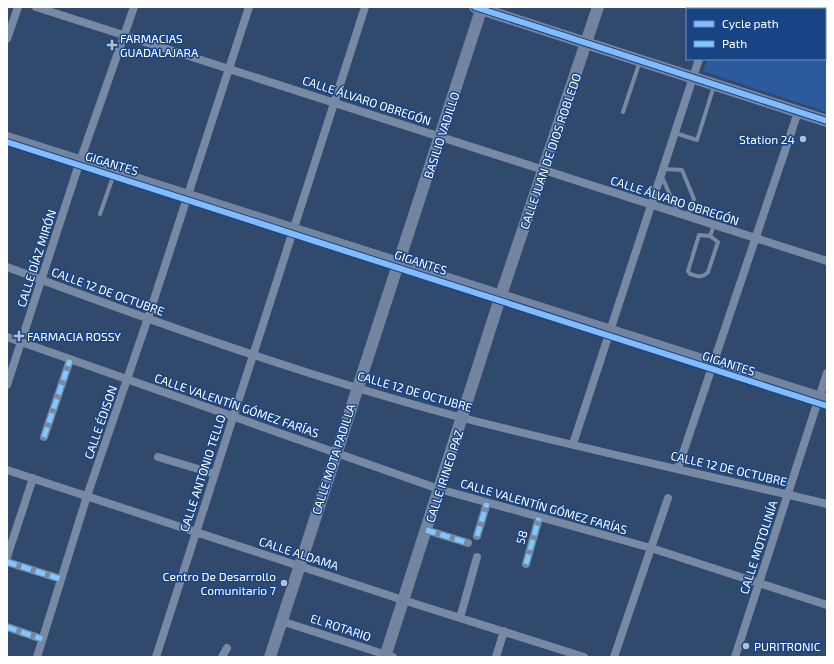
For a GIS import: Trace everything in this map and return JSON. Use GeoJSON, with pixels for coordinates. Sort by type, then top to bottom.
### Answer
{"type":"FeatureCollection","features":[{"type":"Feature","properties":{"kind":"street"},"geometry":{"type":"LineString","coordinates":[[7,39],[18,7]]}},
{"type":"Feature","properties":{"kind":"street","name":"CALLE ÁLVARO OBREGÓN"},"geometry":{"type":"LineString","coordinates":[[36,7],[827,261]]}},
{"type":"Feature","properties":{"kind":"street","name":"CALLE DÍAZ MIRÓN"},"geometry":{"type":"LineString","coordinates":[[7,385],[80,161],[134,7]]}},
{"type":"Feature","properties":{"kind":"street","name":"CALLE ÉDISON"},"geometry":{"type":"LineString","coordinates":[[37,657],[87,496],[148,318],[249,7]]}},
{"type":"Feature","properties":{"kind":"street","name":"CALLE ANTONIO TELLO"},"geometry":{"type":"LineString","coordinates":[[156,657],[333,102],[365,7]]}},
{"type":"Feature","properties":{"kind":"street","name":"CALLE JUAN DE DIOS ROBLEDO"},"geometry":{"type":"LineString","coordinates":[[501,295],[598,7]]}},
{"type":"Feature","properties":{"kind":"street"},"geometry":{"type":"LineString","coordinates":[[479,8],[827,121]]}},
{"type":"Feature","properties":{"kind":"street","name":"BASILIO VADILLO"},"geometry":{"type":"LineString","coordinates":[[398,262],[440,137],[479,8]]}},
{"type":"Feature","properties":{"kind":"street"},"geometry":{"type":"LineString","coordinates":[[573,444],[699,60]]}},
{"type":"Feature","properties":{"kind":"street"},"geometry":{"type":"LineString","coordinates":[[678,468],[798,112]]}},
{"type":"Feature","properties":{"kind":"street"},"geometry":{"type":"LineString","coordinates":[[7,138],[293,228],[823,399]]}},
{"type":"Feature","properties":{"kind":"street","name":"CALLE MOTA PADILLA"},"geometry":{"type":"LineString","coordinates":[[270,657],[398,262]]}},
{"type":"Feature","properties":{"kind":"street","name":"CALLE 12 DE OCTUBRE"},"geometry":{"type":"LineString","coordinates":[[7,267],[252,356],[357,387],[462,417],[827,504]]}},
{"type":"Feature","properties":{"kind":"street","name":"CALLE IRINEO PAZ"},"geometry":{"type":"LineString","coordinates":[[388,656],[403,600],[501,295]]}},
{"type":"Feature","properties":{"kind":"street","name":"CALLE VALENTÍN GÓMEZ FARÍAS"},"geometry":{"type":"LineString","coordinates":[[7,338],[439,489],[651,548],[827,605]]}},
{"type":"Feature","properties":{"kind":"street"},"geometry":{"type":"LineString","coordinates":[[44,437],[70,360]]}},
{"type":"Feature","properties":{"kind":"street","name":"CALLE MOTOLINÍA"},"geometry":{"type":"LineString","coordinates":[[735,657],[788,494],[823,399],[827,373]]}},
{"type":"Feature","properties":{"kind":"street"},"geometry":{"type":"LineString","coordinates":[[158,457],[214,474]]}},
{"type":"Feature","properties":{"kind":"street","name":"CALLE ALDAMA"},"geometry":{"type":"LineString","coordinates":[[7,470],[403,600],[584,657]]}},
{"type":"Feature","properties":{"kind":"street"},"geometry":{"type":"LineString","coordinates":[[7,557],[33,478]]}},
{"type":"Feature","properties":{"kind":"street"},"geometry":{"type":"LineString","coordinates":[[614,657],[668,498]]}},
{"type":"Feature","properties":{"kind":"street"},"geometry":{"type":"LineString","coordinates":[[476,536],[487,503]]}},
{"type":"Feature","properties":{"kind":"street","name":"58"},"geometry":{"type":"LineString","coordinates":[[526,564],[540,518]]}},
{"type":"Feature","properties":{"kind":"street"},"geometry":{"type":"LineString","coordinates":[[426,530],[468,542]]}},
{"type":"Feature","properties":{"kind":"street"},"geometry":{"type":"LineString","coordinates":[[460,618],[478,557]]}},
{"type":"Feature","properties":{"kind":"street"},"geometry":{"type":"LineString","coordinates":[[7,562],[61,579]]}},
{"type":"Feature","properties":{"kind":"street","name":"EL ROTARIO"},"geometry":{"type":"LineString","coordinates":[[281,620],[388,656]]}},
{"type":"Feature","properties":{"kind":"street"},"geometry":{"type":"LineString","coordinates":[[7,627],[42,639]]}},
{"type":"Feature","properties":{"kind":"street"},"geometry":{"type":"LineString","coordinates":[[496,657],[504,631]]}},
{"type":"Feature","properties":{"kind":"street"},"geometry":{"type":"LineString","coordinates":[[222,657],[227,648]]}},
{"type":"Feature","properties":{"kind":"lane"},"geometry":{"type":"LineString","coordinates":[[623,112],[640,61]]}},
{"type":"Feature","properties":{"kind":"lane"},"geometry":{"type":"LineString","coordinates":[[675,133],[697,140],[714,85]]}},
{"type":"Feature","properties":{"kind":"lane"},"geometry":{"type":"LineString","coordinates":[[678,213],[662,172],[682,170],[694,198],[687,216]]}},
{"type":"Feature","properties":{"kind":"lane"},"geometry":{"type":"LineString","coordinates":[[100,214],[114,171]]}},
{"type":"Feature","properties":{"kind":"lane"},"geometry":{"type":"LineString","coordinates":[[710,236],[714,225]]}},
{"type":"Feature","properties":{"kind":"lane"},"geometry":{"type":"LineString","coordinates":[[699,235],[710,236],[718,242],[708,272],[705,276],[700,277],[690,274],[688,268],[699,235]]}},
{"type":"Feature","properties":{"kind":"shaded area"},"geometry":{"type":"Polygon","coordinates":[[[827,7],[827,112],[703,71],[708,60],[826,60],[826,8],[724,8],[827,7]]]}},
{"type":"Feature","properties":{"kind":"marked path"},"geometry":{"type":"LineString","coordinates":[[44,437],[70,360]]}},
{"type":"Feature","properties":{"kind":"marked path"},"geometry":{"type":"LineString","coordinates":[[477,536],[487,503]]}},
{"type":"Feature","properties":{"kind":"marked path"},"geometry":{"type":"LineString","coordinates":[[526,564],[539,518]]}},
{"type":"Feature","properties":{"kind":"marked path"},"geometry":{"type":"LineString","coordinates":[[426,530],[468,543]]}},
{"type":"Feature","properties":{"kind":"marked path"},"geometry":{"type":"LineString","coordinates":[[7,562],[61,579]]}},
{"type":"Feature","properties":{"kind":"marked path"},"geometry":{"type":"LineString","coordinates":[[7,627],[42,639]]}},
{"type":"Feature","properties":{"kind":"cycle path"},"geometry":{"type":"LineString","coordinates":[[475,7],[827,121]]}},
{"type":"Feature","properties":{"kind":"cycle path","name":"GIGANTES"},"geometry":{"type":"LineString","coordinates":[[7,142],[827,406]]}},
{"type":"Feature","properties":{"kind":"place","name":"FARMACIAS GUADALAJARA"},"geometry":{"type":"Point","coordinates":[112,45]}},
{"type":"Feature","properties":{"kind":"place","name":"Station 24"},"geometry":{"type":"Point","coordinates":[803,139]}},
{"type":"Feature","properties":{"kind":"place","name":"FARMACIA ROSSY"},"geometry":{"type":"Point","coordinates":[19,336]}},
{"type":"Feature","properties":{"kind":"place","name":"Centro De Desarrollo Comunitario 7"},"geometry":{"type":"Point","coordinates":[284,583]}},
{"type":"Feature","properties":{"kind":"place","name":"PURITRONIC"},"geometry":{"type":"Point","coordinates":[746,646]}}]}
